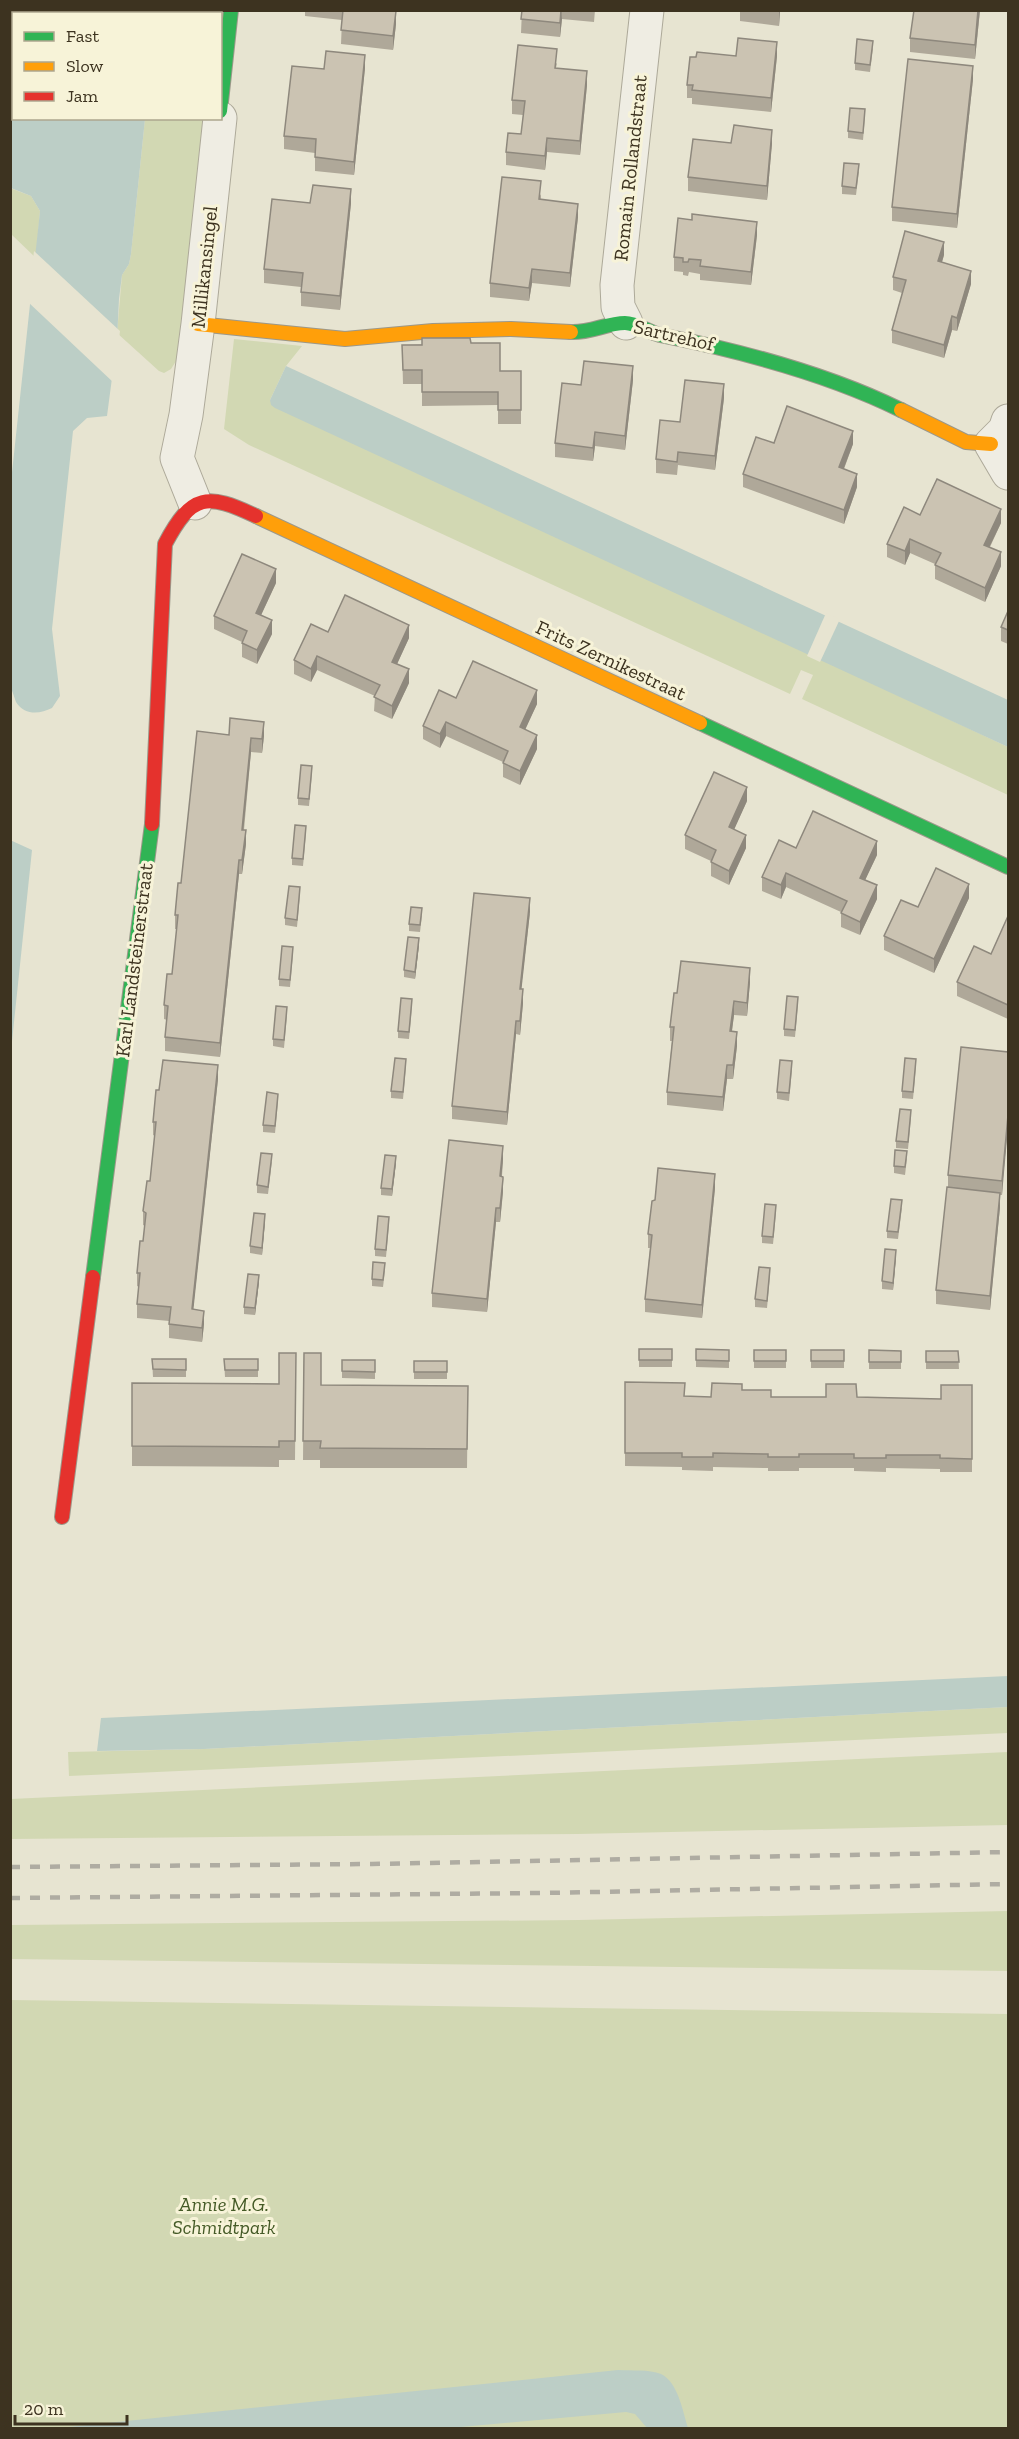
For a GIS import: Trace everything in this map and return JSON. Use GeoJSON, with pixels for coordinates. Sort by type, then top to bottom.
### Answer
{"type":"FeatureCollection","features":[{"type":"Feature","properties":{"kind":"street"},"geometry":{"type":"LineString","coordinates":[[222,93],[231,10]]}},
{"type":"Feature","properties":{"kind":"street","name":"Romain Rollandstraat"},"geometry":{"type":"LineString","coordinates":[[626,323],[618,307],[617,285],[647,10]]}},
{"type":"Feature","properties":{"kind":"street","name":"Millikansingel"},"geometry":{"type":"LineString","coordinates":[[195,503],[177,458],[186,415],[198,324],[220,120]]}},
{"type":"Feature","properties":{"kind":"street","name":"Sartrehof"},"geometry":{"type":"LineString","coordinates":[[198,324],[345,339],[433,330],[511,329],[584,333],[626,323],[652,333],[721,347],[786,366],[877,398],[966,442],[1000,433],[1008,473]]}},
{"type":"Feature","properties":{"kind":"street","name":"Frits Zernikestraat"},"geometry":{"type":"LineString","coordinates":[[195,503],[216,500],[239,508],[1008,867]]}},
{"type":"Feature","properties":{"kind":"street","name":"Karl Landsteinerstraat"},"geometry":{"type":"LineString","coordinates":[[62,1517],[153,813],[165,544],[177,520],[195,503]]}},
{"type":"Feature","properties":{"kind":"green space"},"geometry":{"type":"Polygon","coordinates":[[[11,11],[61,11],[12,12],[11,91],[11,11]]]}},
{"type":"Feature","properties":{"kind":"green space"},"geometry":{"type":"Polygon","coordinates":[[[145,120],[206,120],[178,358],[171,369],[164,373],[117,333],[122,275],[129,264],[145,120]]]}},
{"type":"Feature","properties":{"kind":"green space"},"geometry":{"type":"Polygon","coordinates":[[[10,188],[31,196],[40,211],[36,258],[11,234],[10,188]]]}},
{"type":"Feature","properties":{"kind":"green space"},"geometry":{"type":"Polygon","coordinates":[[[234,339],[302,346],[286,366],[270,400],[1008,747],[1008,795],[802,699],[813,675],[801,670],[790,694],[249,445],[224,429],[234,339]]]}},
{"type":"Feature","properties":{"kind":"green space"},"geometry":{"type":"Polygon","coordinates":[[[1008,1707],[1008,1733],[69,1776],[68,1752],[204,1749],[1008,1707]]]}},
{"type":"Feature","properties":{"kind":"green space"},"geometry":{"type":"Polygon","coordinates":[[[1008,1752],[1008,1825],[578,1834],[11,1839],[11,1799],[1008,1752]]]}},
{"type":"Feature","properties":{"kind":"green space"},"geometry":{"type":"Polygon","coordinates":[[[1008,1911],[1008,1971],[10,1959],[11,1925],[579,1920],[1008,1911]]]}},
{"type":"Feature","properties":{"kind":"green space","name":"Annie M.G. Schmidtpark"},"geometry":{"type":"Polygon","coordinates":[[[10,2000],[1008,2014],[1008,2428],[11,2428],[10,2000]]]}},
{"type":"Feature","properties":{"kind":"shaded area"},"geometry":{"type":"Polygon","coordinates":[[[12,89],[12,120],[145,120],[131,254],[129,264],[122,275],[117,340],[107,416],[87,418],[73,431],[52,629],[60,696],[52,708],[43,712],[24,710],[16,702],[11,689],[10,491],[40,211],[31,196],[11,188],[10,91],[12,89]]]}},
{"type":"Feature","properties":{"kind":"shaded area"},"geometry":{"type":"Polygon","coordinates":[[[286,366],[1008,700],[1008,747],[275,408],[271,405],[270,400],[286,366]]]}},
{"type":"Feature","properties":{"kind":"shaded area"},"geometry":{"type":"Polygon","coordinates":[[[10,840],[32,850],[11,1051],[10,1051],[10,840]]]}},
{"type":"Feature","properties":{"kind":"shaded area"},"geometry":{"type":"Polygon","coordinates":[[[1008,1676],[1008,1707],[204,1749],[97,1751],[101,1718],[1008,1676]]]}},
{"type":"Feature","properties":{"kind":"shaded area"},"geometry":{"type":"Polygon","coordinates":[[[618,2370],[651,2371],[667,2378],[676,2390],[688,2428],[647,2428],[635,2414],[626,2412],[450,2428],[59,2428],[618,2370]]]}},
{"type":"Feature","properties":{"kind":"pier"},"geometry":{"type":"Polygon","coordinates":[[[34,251],[120,331],[114,383],[28,302],[34,251]]]}},
{"type":"Feature","properties":{"kind":"pier"},"geometry":{"type":"Polygon","coordinates":[[[826,613],[840,619],[820,662],[807,656],[826,613]]]}},
{"type":"Feature","properties":{"kind":"building"},"geometry":{"type":"Polygon","coordinates":[[[343,10],[396,11],[393,36],[341,30],[343,10]]]}},
{"type":"Feature","properties":{"kind":"building"},"geometry":{"type":"Polygon","coordinates":[[[522,10],[561,10],[560,23],[521,19],[522,10]]]}},
{"type":"Feature","properties":{"kind":"building"},"geometry":{"type":"Polygon","coordinates":[[[914,10],[978,10],[975,45],[910,38],[914,10]]]}},
{"type":"Feature","properties":{"kind":"building"},"geometry":{"type":"Polygon","coordinates":[[[738,38],[777,42],[771,98],[692,90],[693,85],[687,85],[690,57],[696,57],[697,52],[736,56],[738,38]]]}},
{"type":"Feature","properties":{"kind":"building"},"geometry":{"type":"Polygon","coordinates":[[[857,39],[873,41],[870,65],[855,63],[857,39]]]}},
{"type":"Feature","properties":{"kind":"building"},"geometry":{"type":"Polygon","coordinates":[[[518,45],[557,49],[555,68],[587,71],[580,141],[547,138],[545,156],[506,152],[508,133],[521,134],[525,101],[512,100],[518,45]]]}},
{"type":"Feature","properties":{"kind":"building"},"geometry":{"type":"Polygon","coordinates":[[[326,51],[365,55],[354,162],[315,157],[316,139],[284,136],[292,66],[324,69],[326,51]]]}},
{"type":"Feature","properties":{"kind":"building"},"geometry":{"type":"Polygon","coordinates":[[[908,59],[973,66],[957,214],[892,207],[908,59]]]}},
{"type":"Feature","properties":{"kind":"building"},"geometry":{"type":"Polygon","coordinates":[[[850,108],[865,109],[863,133],[848,131],[850,108]]]}},
{"type":"Feature","properties":{"kind":"building"},"geometry":{"type":"Polygon","coordinates":[[[734,125],[772,130],[767,186],[688,177],[693,139],[731,143],[734,125]]]}},
{"type":"Feature","properties":{"kind":"building"},"geometry":{"type":"Polygon","coordinates":[[[844,163],[859,164],[856,188],[842,186],[844,163]]]}},
{"type":"Feature","properties":{"kind":"building"},"geometry":{"type":"Polygon","coordinates":[[[502,177],[541,181],[539,199],[578,204],[570,273],[532,269],[529,288],[490,283],[502,177]]]}},
{"type":"Feature","properties":{"kind":"building"},"geometry":{"type":"Polygon","coordinates":[[[313,185],[351,189],[340,296],[301,292],[303,273],[264,269],[272,199],[310,203],[313,185]]]}},
{"type":"Feature","properties":{"kind":"building"},"geometry":{"type":"Polygon","coordinates":[[[692,214],[757,222],[751,272],[700,266],[701,260],[689,259],[688,262],[683,262],[683,258],[674,257],[678,218],[692,220],[692,214]]]}},
{"type":"Feature","properties":{"kind":"building"},"geometry":{"type":"Polygon","coordinates":[[[905,231],[944,242],[938,261],[971,271],[957,318],[952,316],[944,345],[892,330],[906,280],[893,277],[905,231]]]}},
{"type":"Feature","properties":{"kind":"building"},"geometry":{"type":"Polygon","coordinates":[[[422,338],[470,338],[471,343],[500,343],[500,371],[521,371],[521,410],[498,410],[498,392],[422,392],[422,370],[403,370],[402,345],[422,345],[422,338]]]}},
{"type":"Feature","properties":{"kind":"building"},"geometry":{"type":"Polygon","coordinates":[[[584,361],[633,366],[625,436],[595,432],[593,448],[555,443],[562,383],[581,385],[584,361]]]}},
{"type":"Feature","properties":{"kind":"building"},"geometry":{"type":"Polygon","coordinates":[[[685,380],[724,384],[715,456],[678,452],[677,462],[656,459],[660,420],[680,422],[685,380]]]}},
{"type":"Feature","properties":{"kind":"building"},"geometry":{"type":"Polygon","coordinates":[[[787,406],[853,431],[839,467],[857,474],[844,510],[743,474],[756,437],[774,443],[787,406]]]}},
{"type":"Feature","properties":{"kind":"building"},"geometry":{"type":"Polygon","coordinates":[[[937,479],[1001,509],[984,545],[1001,552],[985,588],[935,565],[941,553],[910,539],[905,551],[887,544],[904,507],[920,515],[937,479]]]}},
{"type":"Feature","properties":{"kind":"building"},"geometry":{"type":"Polygon","coordinates":[[[242,554],[276,569],[256,613],[272,620],[257,650],[242,643],[247,631],[214,616],[242,554]]]}},
{"type":"Feature","properties":{"kind":"building"},"geometry":{"type":"Polygon","coordinates":[[[345,595],[409,625],[392,662],[409,669],[392,706],[374,697],[380,685],[317,656],[311,669],[294,660],[311,624],[328,632],[345,595]]]}},
{"type":"Feature","properties":{"kind":"building"},"geometry":{"type":"Polygon","coordinates":[[[1008,611],[1008,630],[1001,627],[1008,611]]]}},
{"type":"Feature","properties":{"kind":"building"},"geometry":{"type":"Polygon","coordinates":[[[473,661],[537,690],[520,727],[537,735],[520,771],[503,763],[508,751],[446,722],[440,734],[423,726],[439,690],[456,698],[473,661]]]}},
{"type":"Feature","properties":{"kind":"building"},"geometry":{"type":"Polygon","coordinates":[[[230,718],[264,722],[262,739],[251,738],[242,830],[246,830],[242,860],[239,860],[220,1043],[165,1037],[168,1006],[164,1005],[167,974],[172,974],[178,915],[175,915],[178,883],[181,883],[197,731],[229,735],[230,718]]]}},
{"type":"Feature","properties":{"kind":"building"},"geometry":{"type":"Polygon","coordinates":[[[301,765],[312,766],[309,799],[298,798],[301,765]]]}},
{"type":"Feature","properties":{"kind":"building"},"geometry":{"type":"Polygon","coordinates":[[[714,772],[747,787],[729,827],[746,835],[729,871],[711,862],[716,850],[685,835],[714,772]]]}},
{"type":"Feature","properties":{"kind":"building"},"geometry":{"type":"Polygon","coordinates":[[[813,811],[877,841],[860,878],[877,885],[860,922],[841,913],[847,901],[786,873],[781,885],[762,877],[779,840],[796,848],[813,811]]]}},
{"type":"Feature","properties":{"kind":"building"},"geometry":{"type":"Polygon","coordinates":[[[295,825],[306,826],[303,859],[292,858],[295,825]]]}},
{"type":"Feature","properties":{"kind":"building"},"geometry":{"type":"Polygon","coordinates":[[[936,868],[969,884],[934,959],[884,936],[901,900],[918,907],[936,868]]]}},
{"type":"Feature","properties":{"kind":"building"},"geometry":{"type":"Polygon","coordinates":[[[289,886],[300,887],[297,920],[285,918],[289,886]]]}},
{"type":"Feature","properties":{"kind":"building"},"geometry":{"type":"Polygon","coordinates":[[[474,893],[530,898],[520,989],[523,989],[520,1021],[516,1021],[507,1112],[452,1106],[474,893]]]}},
{"type":"Feature","properties":{"kind":"building"},"geometry":{"type":"Polygon","coordinates":[[[411,907],[422,908],[420,925],[409,924],[411,907]]]}},
{"type":"Feature","properties":{"kind":"building"},"geometry":{"type":"Polygon","coordinates":[[[1008,916],[1008,1005],[957,982],[974,946],[991,954],[1008,916]]]}},
{"type":"Feature","properties":{"kind":"building"},"geometry":{"type":"Polygon","coordinates":[[[408,937],[419,938],[415,972],[404,970],[408,937]]]}},
{"type":"Feature","properties":{"kind":"building"},"geometry":{"type":"Polygon","coordinates":[[[282,946],[293,947],[290,980],[279,979],[282,946]]]}},
{"type":"Feature","properties":{"kind":"building"},"geometry":{"type":"Polygon","coordinates":[[[681,961],[750,968],[747,1003],[734,1001],[730,1031],[737,1032],[733,1065],[727,1065],[723,1097],[667,1092],[674,1027],[670,1027],[681,961]]]}},
{"type":"Feature","properties":{"kind":"building"},"geometry":{"type":"Polygon","coordinates":[[[787,996],[798,997],[795,1030],[784,1029],[787,996]]]}},
{"type":"Feature","properties":{"kind":"building"},"geometry":{"type":"Polygon","coordinates":[[[401,998],[412,999],[409,1032],[398,1031],[401,998]]]}},
{"type":"Feature","properties":{"kind":"building"},"geometry":{"type":"Polygon","coordinates":[[[276,1006],[287,1007],[284,1040],[273,1039],[276,1006]]]}},
{"type":"Feature","properties":{"kind":"building"},"geometry":{"type":"Polygon","coordinates":[[[961,1047],[1008,1052],[1008,1115],[1002,1181],[948,1175],[961,1047]]]}},
{"type":"Feature","properties":{"kind":"building"},"geometry":{"type":"Polygon","coordinates":[[[395,1058],[406,1059],[403,1092],[391,1091],[395,1058]]]}},
{"type":"Feature","properties":{"kind":"building"},"geometry":{"type":"Polygon","coordinates":[[[905,1058],[916,1059],[913,1092],[902,1091],[905,1058]]]}},
{"type":"Feature","properties":{"kind":"building"},"geometry":{"type":"Polygon","coordinates":[[[163,1060],[218,1065],[192,1309],[204,1311],[202,1328],[169,1324],[171,1307],[137,1304],[140,1241],[143,1241],[146,1213],[143,1211],[147,1181],[150,1181],[156,1122],[153,1122],[156,1090],[159,1090],[163,1060]]]}},
{"type":"Feature","properties":{"kind":"building"},"geometry":{"type":"Polygon","coordinates":[[[780,1060],[792,1061],[789,1093],[777,1092],[780,1060]]]}},
{"type":"Feature","properties":{"kind":"building"},"geometry":{"type":"Polygon","coordinates":[[[267,1092],[278,1094],[275,1126],[263,1125],[267,1092]]]}},
{"type":"Feature","properties":{"kind":"building"},"geometry":{"type":"Polygon","coordinates":[[[900,1109],[911,1110],[908,1142],[896,1141],[900,1109]]]}},
{"type":"Feature","properties":{"kind":"building"},"geometry":{"type":"Polygon","coordinates":[[[449,1140],[503,1146],[500,1208],[496,1208],[487,1299],[432,1293],[449,1140]]]}},
{"type":"Feature","properties":{"kind":"building"},"geometry":{"type":"Polygon","coordinates":[[[895,1150],[907,1151],[905,1167],[894,1166],[895,1150]]]}},
{"type":"Feature","properties":{"kind":"building"},"geometry":{"type":"Polygon","coordinates":[[[261,1153],[272,1154],[268,1187],[257,1185],[261,1153]]]}},
{"type":"Feature","properties":{"kind":"building"},"geometry":{"type":"Polygon","coordinates":[[[385,1155],[396,1156],[392,1189],[381,1188],[385,1155]]]}},
{"type":"Feature","properties":{"kind":"building"},"geometry":{"type":"Polygon","coordinates":[[[658,1168],[715,1174],[702,1305],[645,1299],[652,1235],[648,1234],[652,1201],[655,1200],[658,1168]]]}},
{"type":"Feature","properties":{"kind":"building"},"geometry":{"type":"Polygon","coordinates":[[[947,1187],[1000,1193],[990,1296],[936,1290],[947,1187]]]}},
{"type":"Feature","properties":{"kind":"building"},"geometry":{"type":"Polygon","coordinates":[[[891,1199],[902,1200],[898,1232],[887,1231],[891,1199]]]}},
{"type":"Feature","properties":{"kind":"building"},"geometry":{"type":"Polygon","coordinates":[[[765,1204],[776,1205],[773,1237],[762,1236],[765,1204]]]}},
{"type":"Feature","properties":{"kind":"building"},"geometry":{"type":"Polygon","coordinates":[[[254,1213],[265,1214],[262,1248],[250,1246],[254,1213]]]}},
{"type":"Feature","properties":{"kind":"building"},"geometry":{"type":"Polygon","coordinates":[[[378,1216],[389,1217],[386,1250],[375,1249],[378,1216]]]}},
{"type":"Feature","properties":{"kind":"building"},"geometry":{"type":"Polygon","coordinates":[[[885,1249],[896,1250],[893,1283],[882,1281],[885,1249]]]}},
{"type":"Feature","properties":{"kind":"building"},"geometry":{"type":"Polygon","coordinates":[[[373,1262],[385,1263],[383,1280],[372,1279],[373,1262]]]}},
{"type":"Feature","properties":{"kind":"building"},"geometry":{"type":"Polygon","coordinates":[[[759,1267],[770,1268],[767,1301],[755,1299],[759,1267]]]}},
{"type":"Feature","properties":{"kind":"building"},"geometry":{"type":"Polygon","coordinates":[[[248,1274],[259,1275],[255,1308],[244,1307],[248,1274]]]}},
{"type":"Feature","properties":{"kind":"building"},"geometry":{"type":"Polygon","coordinates":[[[639,1349],[672,1349],[672,1360],[639,1360],[639,1349]]]}},
{"type":"Feature","properties":{"kind":"building"},"geometry":{"type":"Polygon","coordinates":[[[696,1349],[729,1350],[729,1361],[696,1360],[696,1349]]]}},
{"type":"Feature","properties":{"kind":"building"},"geometry":{"type":"Polygon","coordinates":[[[754,1350],[786,1350],[786,1361],[754,1361],[754,1350]]]}},
{"type":"Feature","properties":{"kind":"building"},"geometry":{"type":"Polygon","coordinates":[[[811,1350],[844,1350],[844,1361],[811,1361],[811,1350]]]}},
{"type":"Feature","properties":{"kind":"building"},"geometry":{"type":"Polygon","coordinates":[[[869,1350],[901,1351],[901,1362],[869,1362],[869,1350]]]}},
{"type":"Feature","properties":{"kind":"building"},"geometry":{"type":"Polygon","coordinates":[[[926,1351],[958,1351],[959,1362],[926,1362],[926,1351]]]}},
{"type":"Feature","properties":{"kind":"building"},"geometry":{"type":"Polygon","coordinates":[[[279,1353],[296,1353],[295,1441],[279,1441],[279,1447],[132,1446],[132,1383],[279,1384],[279,1353]]]}},
{"type":"Feature","properties":{"kind":"building"},"geometry":{"type":"Polygon","coordinates":[[[304,1353],[321,1353],[321,1385],[468,1386],[467,1449],[320,1448],[321,1441],[303,1441],[304,1353]]]}},
{"type":"Feature","properties":{"kind":"building"},"geometry":{"type":"Polygon","coordinates":[[[152,1359],[186,1359],[186,1370],[153,1369],[152,1359]]]}},
{"type":"Feature","properties":{"kind":"building"},"geometry":{"type":"Polygon","coordinates":[[[224,1359],[258,1359],[258,1370],[225,1370],[224,1359]]]}},
{"type":"Feature","properties":{"kind":"building"},"geometry":{"type":"Polygon","coordinates":[[[342,1360],[375,1360],[375,1372],[342,1371],[342,1360]]]}},
{"type":"Feature","properties":{"kind":"building"},"geometry":{"type":"Polygon","coordinates":[[[414,1361],[447,1361],[447,1372],[414,1372],[414,1361]]]}},
{"type":"Feature","properties":{"kind":"building"},"geometry":{"type":"Polygon","coordinates":[[[625,1382],[685,1383],[684,1396],[711,1397],[712,1383],[742,1384],[742,1390],[771,1390],[771,1397],[826,1397],[826,1384],[856,1384],[857,1397],[941,1399],[941,1385],[972,1385],[972,1459],[940,1458],[940,1455],[886,1455],[886,1458],[854,1458],[854,1454],[799,1454],[799,1457],[768,1457],[768,1454],[713,1453],[713,1457],[682,1457],[682,1453],[625,1453],[625,1382]]]}},
{"type":"Feature","properties":{"kind":"railway"},"geometry":{"type":"LineString","coordinates":[[10,1867],[372,1864],[1008,1852]]}},
{"type":"Feature","properties":{"kind":"railway"},"geometry":{"type":"LineString","coordinates":[[10,1898],[542,1893],[1008,1884]]}},
{"type":"Feature","properties":{"kind":"traffic: fast"},"geometry":{"type":"LineString","coordinates":[[222,93],[231,10]]}},
{"type":"Feature","properties":{"kind":"traffic: fast"},"geometry":{"type":"LineString","coordinates":[[571,332],[629,323],[660,335],[721,348],[813,374],[901,410]]}},
{"type":"Feature","properties":{"kind":"traffic: fast"},"geometry":{"type":"LineString","coordinates":[[700,723],[1008,867]]}},
{"type":"Feature","properties":{"kind":"traffic: fast"},"geometry":{"type":"LineString","coordinates":[[93,1277],[152,824]]}},
{"type":"Feature","properties":{"kind":"traffic: slow"},"geometry":{"type":"LineString","coordinates":[[198,324],[345,339],[433,331],[511,329],[571,332]]}},
{"type":"Feature","properties":{"kind":"traffic: slow"},"geometry":{"type":"LineString","coordinates":[[901,410],[966,442],[991,444]]}},
{"type":"Feature","properties":{"kind":"traffic: slow"},"geometry":{"type":"LineString","coordinates":[[256,516],[700,723]]}},
{"type":"Feature","properties":{"kind":"traffic: jam"},"geometry":{"type":"LineString","coordinates":[[152,824],[165,544],[184,515],[202,502],[225,503],[256,516]]}},
{"type":"Feature","properties":{"kind":"traffic: jam"},"geometry":{"type":"LineString","coordinates":[[62,1517],[93,1277]]}}]}
